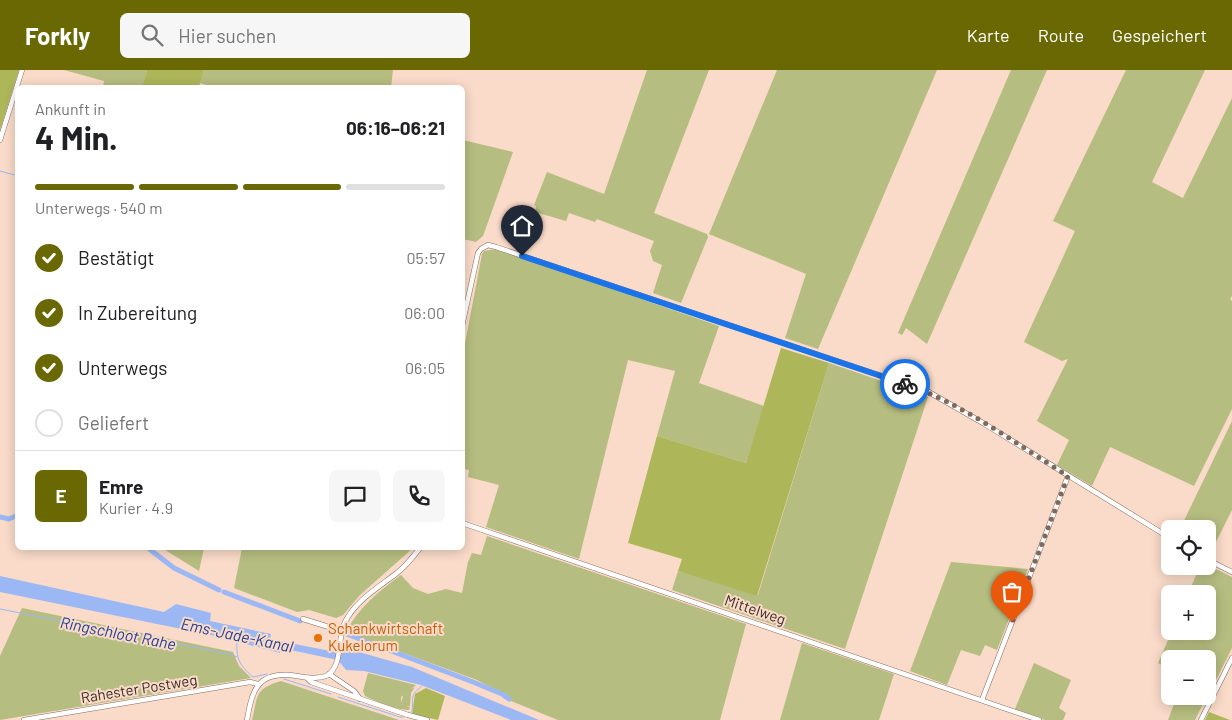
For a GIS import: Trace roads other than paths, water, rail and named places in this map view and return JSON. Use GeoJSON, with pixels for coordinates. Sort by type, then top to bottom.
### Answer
{"type":"FeatureCollection","features":[{"type":"Feature","properties":{"kind":"street"},"geometry":{"type":"LineString","coordinates":[[17,85],[22,70]]}},
{"type":"Feature","properties":{"kind":"street"},"geometry":{"type":"LineString","coordinates":[[0,140],[15,92]]}},
{"type":"Feature","properties":{"kind":"street"},"geometry":{"type":"LineString","coordinates":[[465,312],[476,259],[481,249],[488,245],[496,247],[927,391],[983,423],[1161,533]]}},
{"type":"Feature","properties":{"kind":"street"},"geometry":{"type":"LineString","coordinates":[[982,700],[1068,476]]}},
{"type":"Feature","properties":{"kind":"street","name":"Mittelweg"},"geometry":{"type":"LineString","coordinates":[[465,524],[1039,720]]}},
{"type":"Feature","properties":{"kind":"street"},"geometry":{"type":"LineString","coordinates":[[307,678],[324,677],[329,674],[336,664],[345,621],[355,608],[374,590],[398,572],[418,550]]}},
{"type":"Feature","properties":{"kind":"street"},"geometry":{"type":"LineString","coordinates":[[1216,564],[1232,572]]}},
{"type":"Feature","properties":{"kind":"street"},"geometry":{"type":"LineString","coordinates":[[303,619],[342,631]]}},
{"type":"Feature","properties":{"kind":"street"},"geometry":{"type":"LineString","coordinates":[[1201,720],[1232,658]]}},
{"type":"Feature","properties":{"kind":"street"},"geometry":{"type":"LineString","coordinates":[[329,674],[354,691],[361,700]]}},
{"type":"Feature","properties":{"kind":"street","name":"Rahester Postweg"},"geometry":{"type":"LineString","coordinates":[[24,720],[250,682],[258,684],[271,677],[286,675],[307,678]]}},
{"type":"Feature","properties":{"kind":"street"},"geometry":{"type":"LineString","coordinates":[[307,678],[311,682],[361,700],[427,720]]}},
{"type":"Feature","properties":{"kind":"street"},"geometry":{"type":"LineString","coordinates":[[247,720],[255,688],[258,684]]}},
{"type":"Feature","properties":{"kind":"water","name":"Ems-Jade-Kanal"},"geometry":{"type":"Polygon","coordinates":[[[0,576],[164,612],[176,604],[211,613],[210,621],[271,634],[270,639],[340,653],[348,649],[412,667],[539,720],[511,720],[421,685],[364,671],[346,670],[338,660],[281,648],[280,653],[216,636],[0,592],[0,576]]]}},
{"type":"Feature","properties":{"kind":"waterway"},"geometry":{"type":"LineString","coordinates":[[0,171],[15,175]]}},
{"type":"Feature","properties":{"kind":"waterway"},"geometry":{"type":"LineString","coordinates":[[0,517],[9,519],[15,516]]}},
{"type":"Feature","properties":{"kind":"waterway"},"geometry":{"type":"LineString","coordinates":[[151,550],[174,568],[219,590]]}},
{"type":"Feature","properties":{"kind":"waterway"},"geometry":{"type":"LineString","coordinates":[[224,592],[300,621]]}},
{"type":"Feature","properties":{"kind":"waterway","name":"Ringschloot Rahe"},"geometry":{"type":"LineString","coordinates":[[0,609],[237,657]]}},
{"type":"Feature","properties":{"kind":"waterway"},"geometry":{"type":"LineString","coordinates":[[344,633],[473,682],[502,694],[509,699]]}},
{"type":"Feature","properties":{"kind":"waterway","name":"Ems-Jade-Kanal"},"geometry":{"type":"LineString","coordinates":[[237,641],[238,657],[244,669],[253,677],[267,674]]}},
{"type":"Feature","properties":{"kind":"waterway"},"geometry":{"type":"LineString","coordinates":[[284,679],[331,694]]}},
{"type":"Feature","properties":{"kind":"waterway"},"geometry":{"type":"LineString","coordinates":[[412,712],[414,695],[422,686]]}},
{"type":"Feature","properties":{"kind":"waterway"},"geometry":{"type":"LineString","coordinates":[[338,697],[403,717]]}},
{"type":"Feature","properties":{"kind":"place","name":"Schankwirtschaft Kukelorum"},"geometry":{"type":"Point","coordinates":[318,638]}}]}
